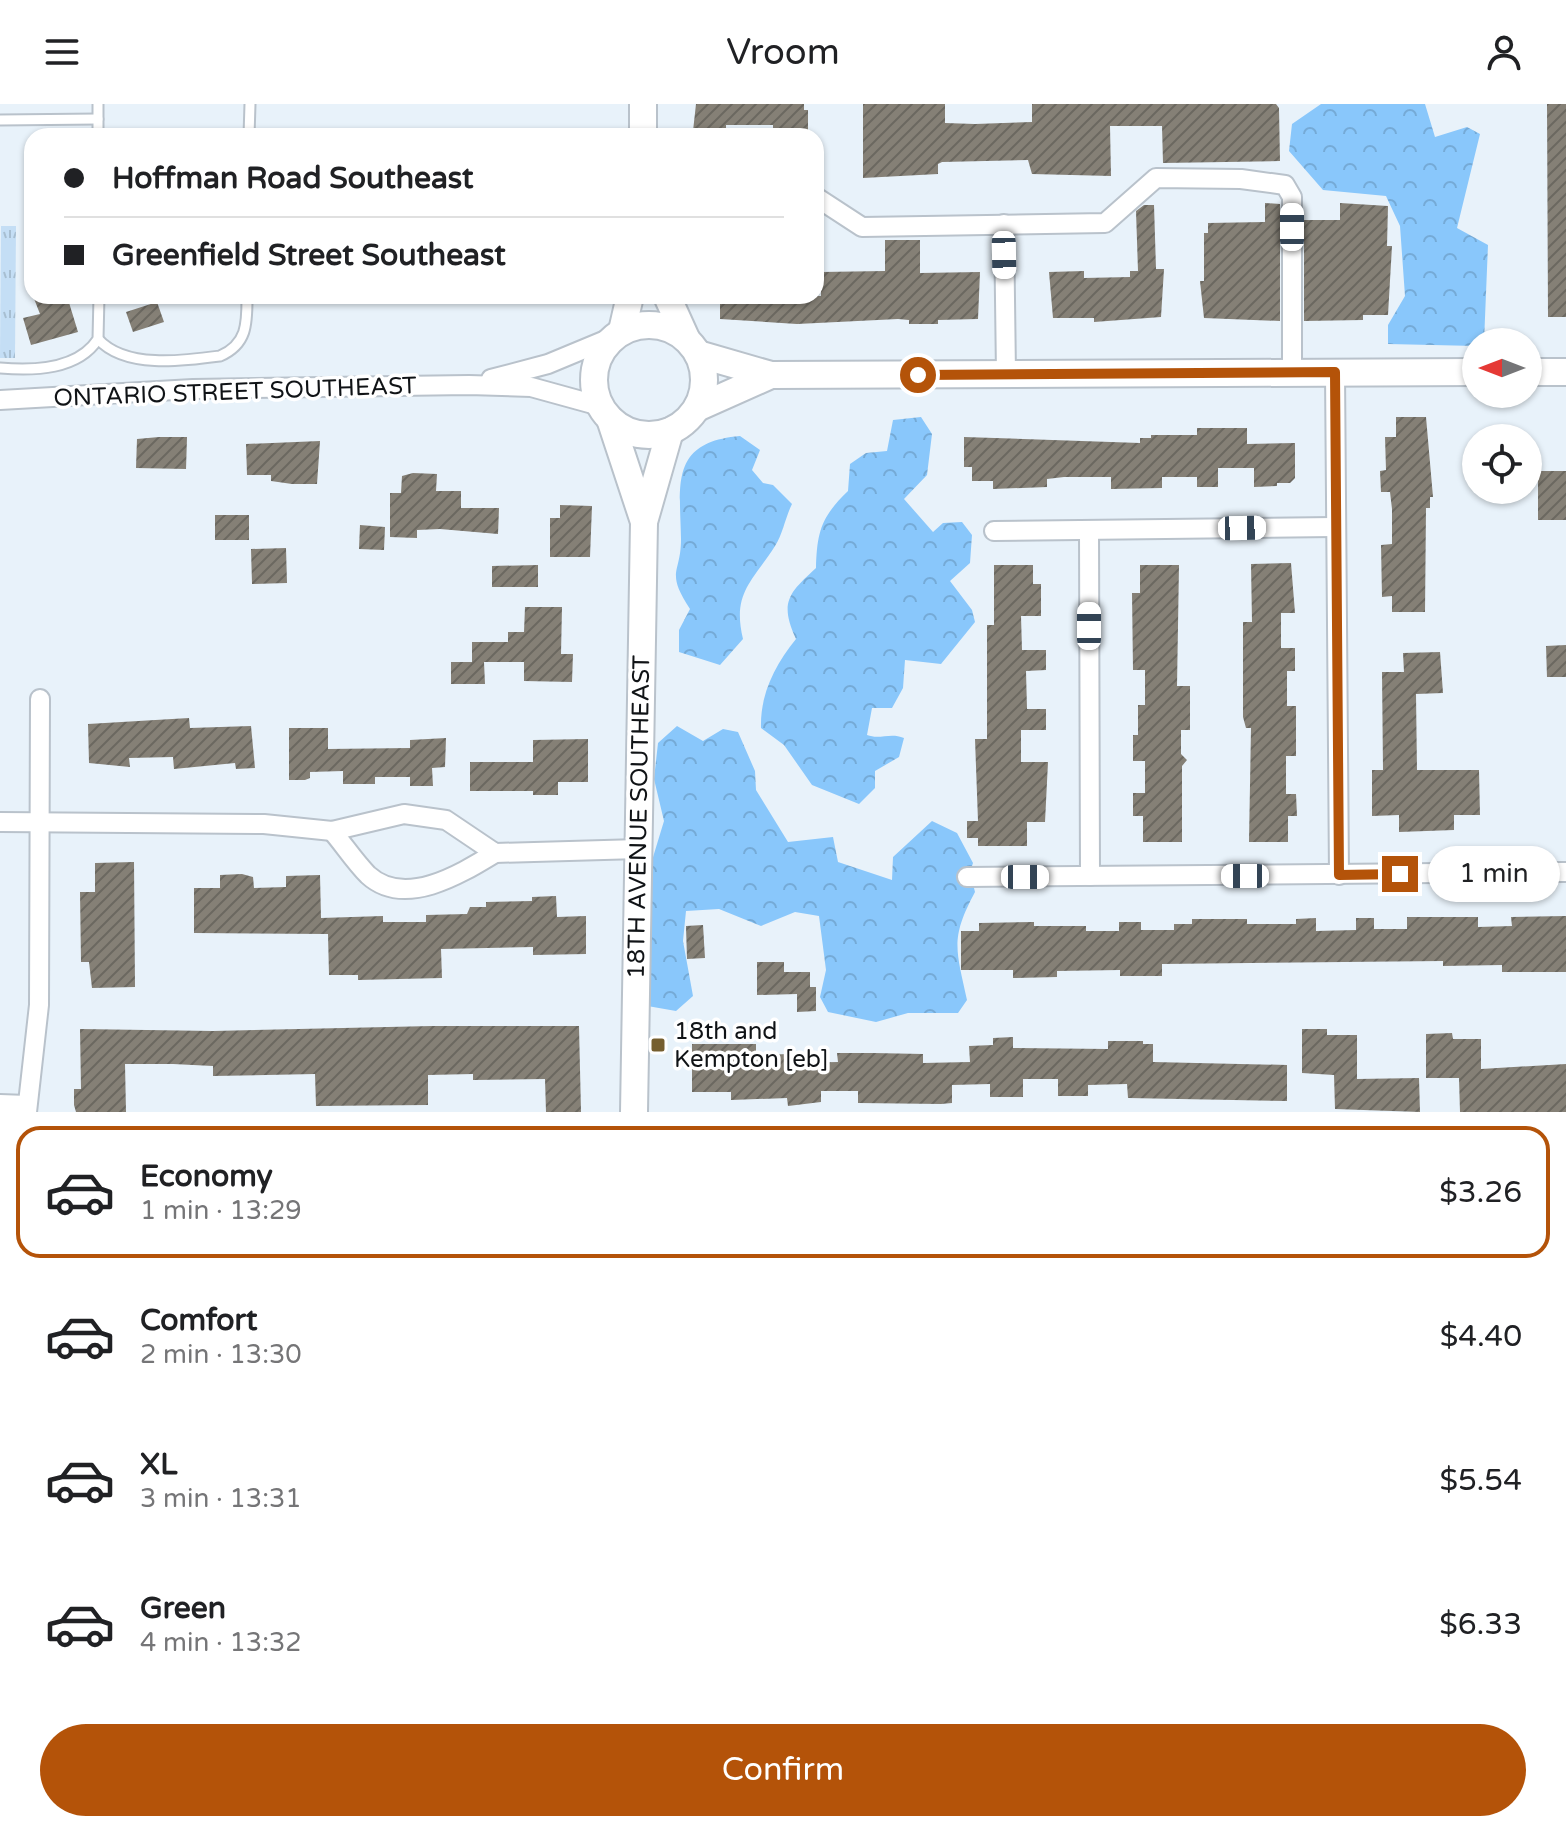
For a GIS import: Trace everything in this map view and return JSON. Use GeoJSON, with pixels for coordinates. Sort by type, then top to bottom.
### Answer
{"type":"FeatureCollection","features":[{"type":"Feature","properties":{"kind":"street"},"geometry":{"type":"LineString","coordinates":[[643,104],[643,128]]}},
{"type":"Feature","properties":{"kind":"street"},"geometry":{"type":"LineString","coordinates":[[659,128],[660,104]]}},
{"type":"Feature","properties":{"kind":"street"},"geometry":{"type":"LineString","coordinates":[[824,202],[862,227],[1105,223],[1156,178],[1241,179],[1285,185],[1292,197],[1292,373]]}},
{"type":"Feature","properties":{"kind":"street"},"geometry":{"type":"LineString","coordinates":[[1004,224],[1006,374]]}},
{"type":"Feature","properties":{"kind":"street"},"geometry":{"type":"LineString","coordinates":[[627,304],[618,334],[600,354],[594,380],[605,412],[637,434],[651,436],[670,431],[685,422],[697,408],[704,390],[704,372],[671,304]]}},
{"type":"Feature","properties":{"kind":"street"},"geometry":{"type":"LineString","coordinates":[[618,334],[655,324],[692,346],[771,375],[1462,372]]}},
{"type":"Feature","properties":{"kind":"street","name":"ONTARIO STREET SOUTHEAST"},"geometry":{"type":"LineString","coordinates":[[469,385],[548,364],[618,334]]}},
{"type":"Feature","properties":{"kind":"street"},"geometry":{"type":"LineString","coordinates":[[1335,372],[1339,875]]}},
{"type":"Feature","properties":{"kind":"street"},"geometry":{"type":"LineString","coordinates":[[1542,372],[1566,372]]}},
{"type":"Feature","properties":{"kind":"street"},"geometry":{"type":"LineString","coordinates":[[697,408],[771,375]]}},
{"type":"Feature","properties":{"kind":"street","name":"ONTARIO STREET SOUTHEAST"},"geometry":{"type":"LineString","coordinates":[[0,400],[193,389],[469,385],[531,387],[605,412]]}},
{"type":"Feature","properties":{"kind":"street","name":"18TH AVENUE SOUTHEAST"},"geometry":{"type":"LineString","coordinates":[[605,412],[644,522]]}},
{"type":"Feature","properties":{"kind":"street","name":"18TH AVENUE SOUTHEAST"},"geometry":{"type":"LineString","coordinates":[[634,1112],[644,522],[670,431]]}},
{"type":"Feature","properties":{"kind":"street"},"geometry":{"type":"LineString","coordinates":[[994,531],[1334,527]]}},
{"type":"Feature","properties":{"kind":"street"},"geometry":{"type":"LineString","coordinates":[[1089,530],[1090,876]]}},
{"type":"Feature","properties":{"kind":"street"},"geometry":{"type":"LineString","coordinates":[[0,1104],[27,1109],[39,1005],[40,699]]}},
{"type":"Feature","properties":{"kind":"street"},"geometry":{"type":"LineString","coordinates":[[0,822],[264,824],[332,831],[404,814],[446,820],[495,853]]}},
{"type":"Feature","properties":{"kind":"street"},"geometry":{"type":"LineString","coordinates":[[332,831],[369,876],[388,887],[434,885],[459,875],[495,853],[639,849]]}},
{"type":"Feature","properties":{"kind":"street"},"geometry":{"type":"LineString","coordinates":[[967,877],[1566,872]]}},
{"type":"Feature","properties":{"kind":"lane"},"geometry":{"type":"LineString","coordinates":[[98,104],[98,128]]}},
{"type":"Feature","properties":{"kind":"lane"},"geometry":{"type":"LineString","coordinates":[[249,128],[250,104]]}},
{"type":"Feature","properties":{"kind":"lane"},"geometry":{"type":"LineString","coordinates":[[0,120],[98,119]]}},
{"type":"Feature","properties":{"kind":"lane"},"geometry":{"type":"LineString","coordinates":[[0,368],[64,364],[91,349],[98,339],[99,304]]}},
{"type":"Feature","properties":{"kind":"lane"},"geometry":{"type":"LineString","coordinates":[[98,339],[112,350],[130,357],[220,356],[231,351],[245,335],[247,304]]}},
{"type":"Feature","properties":{"kind":"green space"},"geometry":{"type":"Polygon","coordinates":[[[1321,104],[1425,104],[1435,137],[1467,127],[1480,134],[1457,228],[1488,245],[1485,328],[1462,328],[1462,346],[1388,344],[1388,325],[1405,296],[1400,226],[1386,196],[1323,190],[1289,151],[1292,124],[1321,104]]]}},
{"type":"Feature","properties":{"kind":"green space"},"geometry":{"type":"Polygon","coordinates":[[[1,226],[16,226],[15,358],[0,358],[1,226]]]}},
{"type":"Feature","properties":{"kind":"green space"},"geometry":{"type":"Polygon","coordinates":[[[921,417],[932,434],[927,475],[904,499],[933,532],[943,523],[962,522],[972,535],[970,563],[950,581],[972,610],[975,622],[941,664],[905,660],[903,688],[892,708],[872,708],[867,735],[904,738],[899,757],[875,771],[875,788],[859,804],[812,785],[784,745],[761,728],[761,715],[775,670],[796,639],[788,616],[790,599],[799,584],[816,568],[822,526],[848,491],[850,464],[866,453],[887,451],[893,420],[921,417]]]}},
{"type":"Feature","properties":{"kind":"green space"},"geometry":{"type":"Polygon","coordinates":[[[740,436],[760,450],[752,470],[763,483],[773,485],[792,504],[778,541],[742,599],[740,623],[743,639],[720,665],[679,652],[679,630],[690,609],[676,579],[681,539],[681,484],[690,457],[701,447],[740,436]]]}},
{"type":"Feature","properties":{"kind":"green space"},"geometry":{"type":"Polygon","coordinates":[[[677,726],[703,741],[723,729],[738,732],[755,771],[756,790],[788,842],[833,837],[838,862],[892,880],[893,857],[932,821],[957,833],[973,863],[970,872],[975,892],[959,933],[958,956],[967,1000],[958,1013],[908,1013],[876,1022],[828,1012],[820,997],[826,970],[819,916],[795,912],[761,926],[719,909],[686,911],[683,941],[693,996],[676,1011],[636,1004],[636,937],[651,898],[650,867],[664,821],[654,779],[658,743],[677,726]]]}},
{"type":"Feature","properties":{"kind":"building"},"geometry":{"type":"Polygon","coordinates":[[[696,104],[804,104],[804,110],[808,110],[808,128],[726,125],[726,128],[693,128],[696,104]]]}},
{"type":"Feature","properties":{"kind":"building"},"geometry":{"type":"Polygon","coordinates":[[[863,104],[945,104],[945,123],[975,124],[1032,122],[1032,104],[1276,104],[1279,108],[1280,161],[1163,163],[1162,126],[1110,126],[1111,176],[1032,174],[1028,160],[942,162],[938,164],[938,174],[863,178],[863,104]]]}},
{"type":"Feature","properties":{"kind":"building"},"geometry":{"type":"Polygon","coordinates":[[[1547,104],[1566,104],[1566,317],[1548,317],[1547,104]]]}},
{"type":"Feature","properties":{"kind":"building"},"geometry":{"type":"Polygon","coordinates":[[[1265,203],[1280,204],[1280,321],[1204,318],[1200,281],[1204,281],[1204,233],[1208,233],[1208,223],[1265,222],[1265,203]]]}},
{"type":"Feature","properties":{"kind":"building"},"geometry":{"type":"Polygon","coordinates":[[[1340,203],[1388,206],[1387,246],[1392,246],[1388,315],[1363,315],[1363,320],[1304,321],[1304,220],[1340,220],[1340,203]]]}},
{"type":"Feature","properties":{"kind":"building"},"geometry":{"type":"Polygon","coordinates":[[[1144,205],[1154,205],[1156,269],[1164,269],[1161,317],[1094,322],[1094,318],[1053,318],[1049,272],[1084,271],[1084,278],[1130,277],[1130,271],[1138,271],[1136,211],[1144,205]]]}},
{"type":"Feature","properties":{"kind":"building"},"geometry":{"type":"Polygon","coordinates":[[[885,240],[920,240],[920,273],[980,272],[978,319],[938,320],[938,324],[909,324],[909,320],[898,319],[797,324],[720,319],[720,304],[824,304],[824,272],[885,271],[885,240]]]}},
{"type":"Feature","properties":{"kind":"building"},"geometry":{"type":"Polygon","coordinates":[[[36,304],[69,304],[78,332],[31,345],[23,318],[40,314],[36,304]]]}},
{"type":"Feature","properties":{"kind":"building"},"geometry":{"type":"Polygon","coordinates":[[[158,304],[164,322],[133,332],[126,312],[158,304]]]}},
{"type":"Feature","properties":{"kind":"building"},"geometry":{"type":"Polygon","coordinates":[[[1396,417],[1426,417],[1433,497],[1430,497],[1430,508],[1426,508],[1425,612],[1392,612],[1392,596],[1382,597],[1381,545],[1392,544],[1392,509],[1390,492],[1381,492],[1380,471],[1386,470],[1385,437],[1396,437],[1396,417]]]}},
{"type":"Feature","properties":{"kind":"building"},"geometry":{"type":"Polygon","coordinates":[[[1197,428],[1247,428],[1247,444],[1295,443],[1295,478],[1290,483],[1277,483],[1277,486],[1254,487],[1254,468],[1218,468],[1218,487],[1197,487],[1197,477],[1162,477],[1162,488],[1111,489],[1111,477],[1064,477],[1047,479],[1047,487],[993,489],[993,481],[972,481],[972,467],[964,467],[964,437],[1140,443],[1140,438],[1151,438],[1151,435],[1197,435],[1197,428]]]}},
{"type":"Feature","properties":{"kind":"building"},"geometry":{"type":"Polygon","coordinates":[[[187,437],[186,469],[136,468],[137,439],[187,437]]]}},
{"type":"Feature","properties":{"kind":"building"},"geometry":{"type":"Polygon","coordinates":[[[320,441],[317,484],[292,484],[271,481],[271,475],[247,475],[246,444],[320,441]]]}},
{"type":"Feature","properties":{"kind":"building"},"geometry":{"type":"Polygon","coordinates":[[[1542,471],[1566,471],[1566,520],[1538,520],[1538,504],[1542,504],[1542,471]]]}},
{"type":"Feature","properties":{"kind":"building"},"geometry":{"type":"Polygon","coordinates":[[[437,474],[436,491],[461,491],[461,508],[499,508],[498,534],[440,529],[417,530],[417,538],[390,537],[390,493],[401,493],[402,476],[437,474]]]}},
{"type":"Feature","properties":{"kind":"building"},"geometry":{"type":"Polygon","coordinates":[[[560,505],[592,506],[590,557],[550,557],[550,518],[560,518],[560,505]]]}},
{"type":"Feature","properties":{"kind":"building"},"geometry":{"type":"Polygon","coordinates":[[[215,515],[249,515],[249,540],[215,540],[215,515]]]}},
{"type":"Feature","properties":{"kind":"building"},"geometry":{"type":"Polygon","coordinates":[[[360,525],[385,527],[384,550],[359,549],[360,525]]]}},
{"type":"Feature","properties":{"kind":"building"},"geometry":{"type":"Polygon","coordinates":[[[286,548],[287,583],[252,584],[251,549],[286,548]]]}},
{"type":"Feature","properties":{"kind":"building"},"geometry":{"type":"Polygon","coordinates":[[[1291,563],[1295,613],[1281,613],[1281,648],[1295,648],[1295,671],[1287,671],[1287,706],[1296,706],[1296,756],[1286,756],[1286,794],[1296,794],[1297,816],[1288,816],[1288,842],[1249,842],[1251,728],[1246,728],[1243,717],[1243,622],[1252,622],[1251,564],[1291,563]]]}},
{"type":"Feature","properties":{"kind":"building"},"geometry":{"type":"Polygon","coordinates":[[[538,565],[538,587],[492,587],[492,566],[538,565]]]}},
{"type":"Feature","properties":{"kind":"building"},"geometry":{"type":"Polygon","coordinates":[[[994,565],[1033,565],[1033,584],[1041,584],[1041,616],[1021,616],[1022,650],[1046,650],[1046,670],[1026,671],[1027,709],[1046,709],[1046,730],[1021,730],[1021,762],[1048,762],[1045,822],[1027,822],[1027,846],[978,846],[978,838],[967,838],[967,821],[978,821],[975,739],[987,739],[987,625],[994,625],[994,565]]]}},
{"type":"Feature","properties":{"kind":"building"},"geometry":{"type":"Polygon","coordinates":[[[1140,565],[1179,565],[1177,686],[1190,686],[1190,730],[1181,730],[1181,754],[1187,760],[1182,766],[1182,842],[1143,842],[1143,816],[1133,816],[1133,793],[1145,793],[1145,761],[1133,761],[1133,735],[1138,735],[1138,705],[1145,705],[1145,670],[1133,670],[1132,593],[1140,593],[1140,565]]]}},
{"type":"Feature","properties":{"kind":"building"},"geometry":{"type":"Polygon","coordinates":[[[525,607],[562,607],[561,654],[573,654],[572,682],[524,681],[524,662],[484,662],[485,684],[451,684],[451,662],[472,662],[472,642],[508,642],[508,632],[524,632],[525,607]]]}},
{"type":"Feature","properties":{"kind":"building"},"geometry":{"type":"Polygon","coordinates":[[[1566,645],[1566,677],[1547,677],[1546,646],[1566,645]]]}},
{"type":"Feature","properties":{"kind":"building"},"geometry":{"type":"Polygon","coordinates":[[[1440,652],[1443,693],[1416,694],[1417,770],[1479,770],[1480,815],[1454,815],[1454,830],[1399,832],[1399,815],[1372,816],[1372,770],[1383,770],[1382,672],[1404,672],[1403,653],[1440,652]]]}},
{"type":"Feature","properties":{"kind":"building"},"geometry":{"type":"Polygon","coordinates":[[[189,718],[190,728],[251,726],[255,768],[236,769],[235,763],[174,769],[173,757],[129,758],[130,767],[89,763],[88,724],[189,718]]]}},
{"type":"Feature","properties":{"kind":"building"},"geometry":{"type":"Polygon","coordinates":[[[289,728],[328,728],[328,749],[410,748],[410,740],[446,738],[445,767],[432,768],[433,786],[410,786],[410,777],[375,777],[375,784],[343,784],[343,771],[310,772],[310,778],[305,780],[289,780],[289,728]]]}},
{"type":"Feature","properties":{"kind":"building"},"geometry":{"type":"Polygon","coordinates":[[[588,739],[588,782],[558,782],[558,795],[533,795],[533,791],[470,791],[470,762],[533,762],[533,740],[588,739]]]}},
{"type":"Feature","properties":{"kind":"building"},"geometry":{"type":"Polygon","coordinates":[[[134,862],[135,987],[92,988],[89,962],[81,962],[80,892],[95,892],[95,863],[134,862]]]}},
{"type":"Feature","properties":{"kind":"building"},"geometry":{"type":"Polygon","coordinates":[[[220,875],[253,877],[254,888],[286,887],[286,876],[320,875],[321,918],[383,916],[383,922],[426,922],[426,915],[467,914],[470,907],[486,907],[486,902],[532,901],[532,897],[556,896],[557,917],[586,916],[586,954],[533,955],[533,947],[441,949],[442,978],[358,980],[358,975],[329,975],[328,934],[194,933],[194,888],[220,888],[220,875]]]}},
{"type":"Feature","properties":{"kind":"building"},"geometry":{"type":"Polygon","coordinates":[[[1566,916],[1566,972],[1502,972],[1502,965],[1443,966],[1443,961],[1162,964],[1162,976],[1120,976],[1120,970],[1057,971],[1057,977],[1013,978],[1013,970],[961,970],[961,931],[979,931],[979,923],[1034,922],[1034,926],[1086,926],[1086,931],[1119,931],[1119,922],[1141,922],[1141,930],[1174,930],[1174,924],[1192,924],[1192,919],[1247,919],[1247,924],[1296,924],[1296,919],[1316,918],[1316,931],[1356,930],[1356,918],[1374,918],[1374,929],[1407,929],[1407,917],[1478,917],[1478,927],[1512,926],[1511,917],[1566,916]]]}},
{"type":"Feature","properties":{"kind":"building"},"geometry":{"type":"Polygon","coordinates":[[[703,925],[705,958],[687,959],[686,926],[703,925]]]}},
{"type":"Feature","properties":{"kind":"building"},"geometry":{"type":"Polygon","coordinates":[[[757,962],[784,962],[784,972],[810,972],[810,987],[816,987],[816,1011],[797,1012],[797,994],[757,995],[757,962]]]}},
{"type":"Feature","properties":{"kind":"building"},"geometry":{"type":"Polygon","coordinates":[[[579,1026],[581,1112],[546,1112],[545,1079],[473,1080],[473,1074],[428,1075],[428,1105],[316,1106],[315,1074],[213,1076],[213,1066],[173,1064],[125,1064],[126,1112],[76,1112],[74,1105],[74,1089],[81,1089],[80,1029],[213,1031],[579,1026]]]}},
{"type":"Feature","properties":{"kind":"building"},"geometry":{"type":"Polygon","coordinates":[[[1302,1029],[1327,1029],[1327,1035],[1357,1035],[1357,1079],[1419,1078],[1420,1112],[1335,1109],[1334,1075],[1302,1073],[1302,1029]]]}},
{"type":"Feature","properties":{"kind":"building"},"geometry":{"type":"Polygon","coordinates":[[[1452,1033],[1453,1039],[1481,1039],[1481,1069],[1566,1064],[1566,1112],[1460,1112],[1459,1078],[1426,1078],[1426,1034],[1452,1033]]]}},
{"type":"Feature","properties":{"kind":"building"},"geometry":{"type":"Polygon","coordinates":[[[1013,1037],[1013,1048],[1108,1049],[1108,1041],[1143,1041],[1143,1044],[1153,1044],[1153,1062],[1287,1065],[1287,1101],[1128,1098],[1127,1084],[1088,1085],[1088,1096],[1058,1096],[1058,1079],[1023,1079],[1023,1097],[990,1097],[990,1084],[952,1085],[952,1103],[941,1104],[858,1103],[858,1091],[821,1091],[821,1102],[788,1106],[787,1098],[731,1100],[731,1092],[692,1092],[692,1044],[756,1044],[756,1055],[791,1054],[791,1063],[838,1062],[837,1053],[923,1054],[923,1063],[970,1062],[969,1046],[993,1045],[993,1038],[1013,1037]]]}},
{"type":"Feature","properties":{"kind":"place","name":"18th and Kempton [eb]"},"geometry":{"type":"Point","coordinates":[658,1045]}},
{"type":"Feature","properties":{"kind":"route"},"geometry":{"type":"LineString","coordinates":[[918,375],[1335,372],[1339,875],[1400,874]]}}]}
